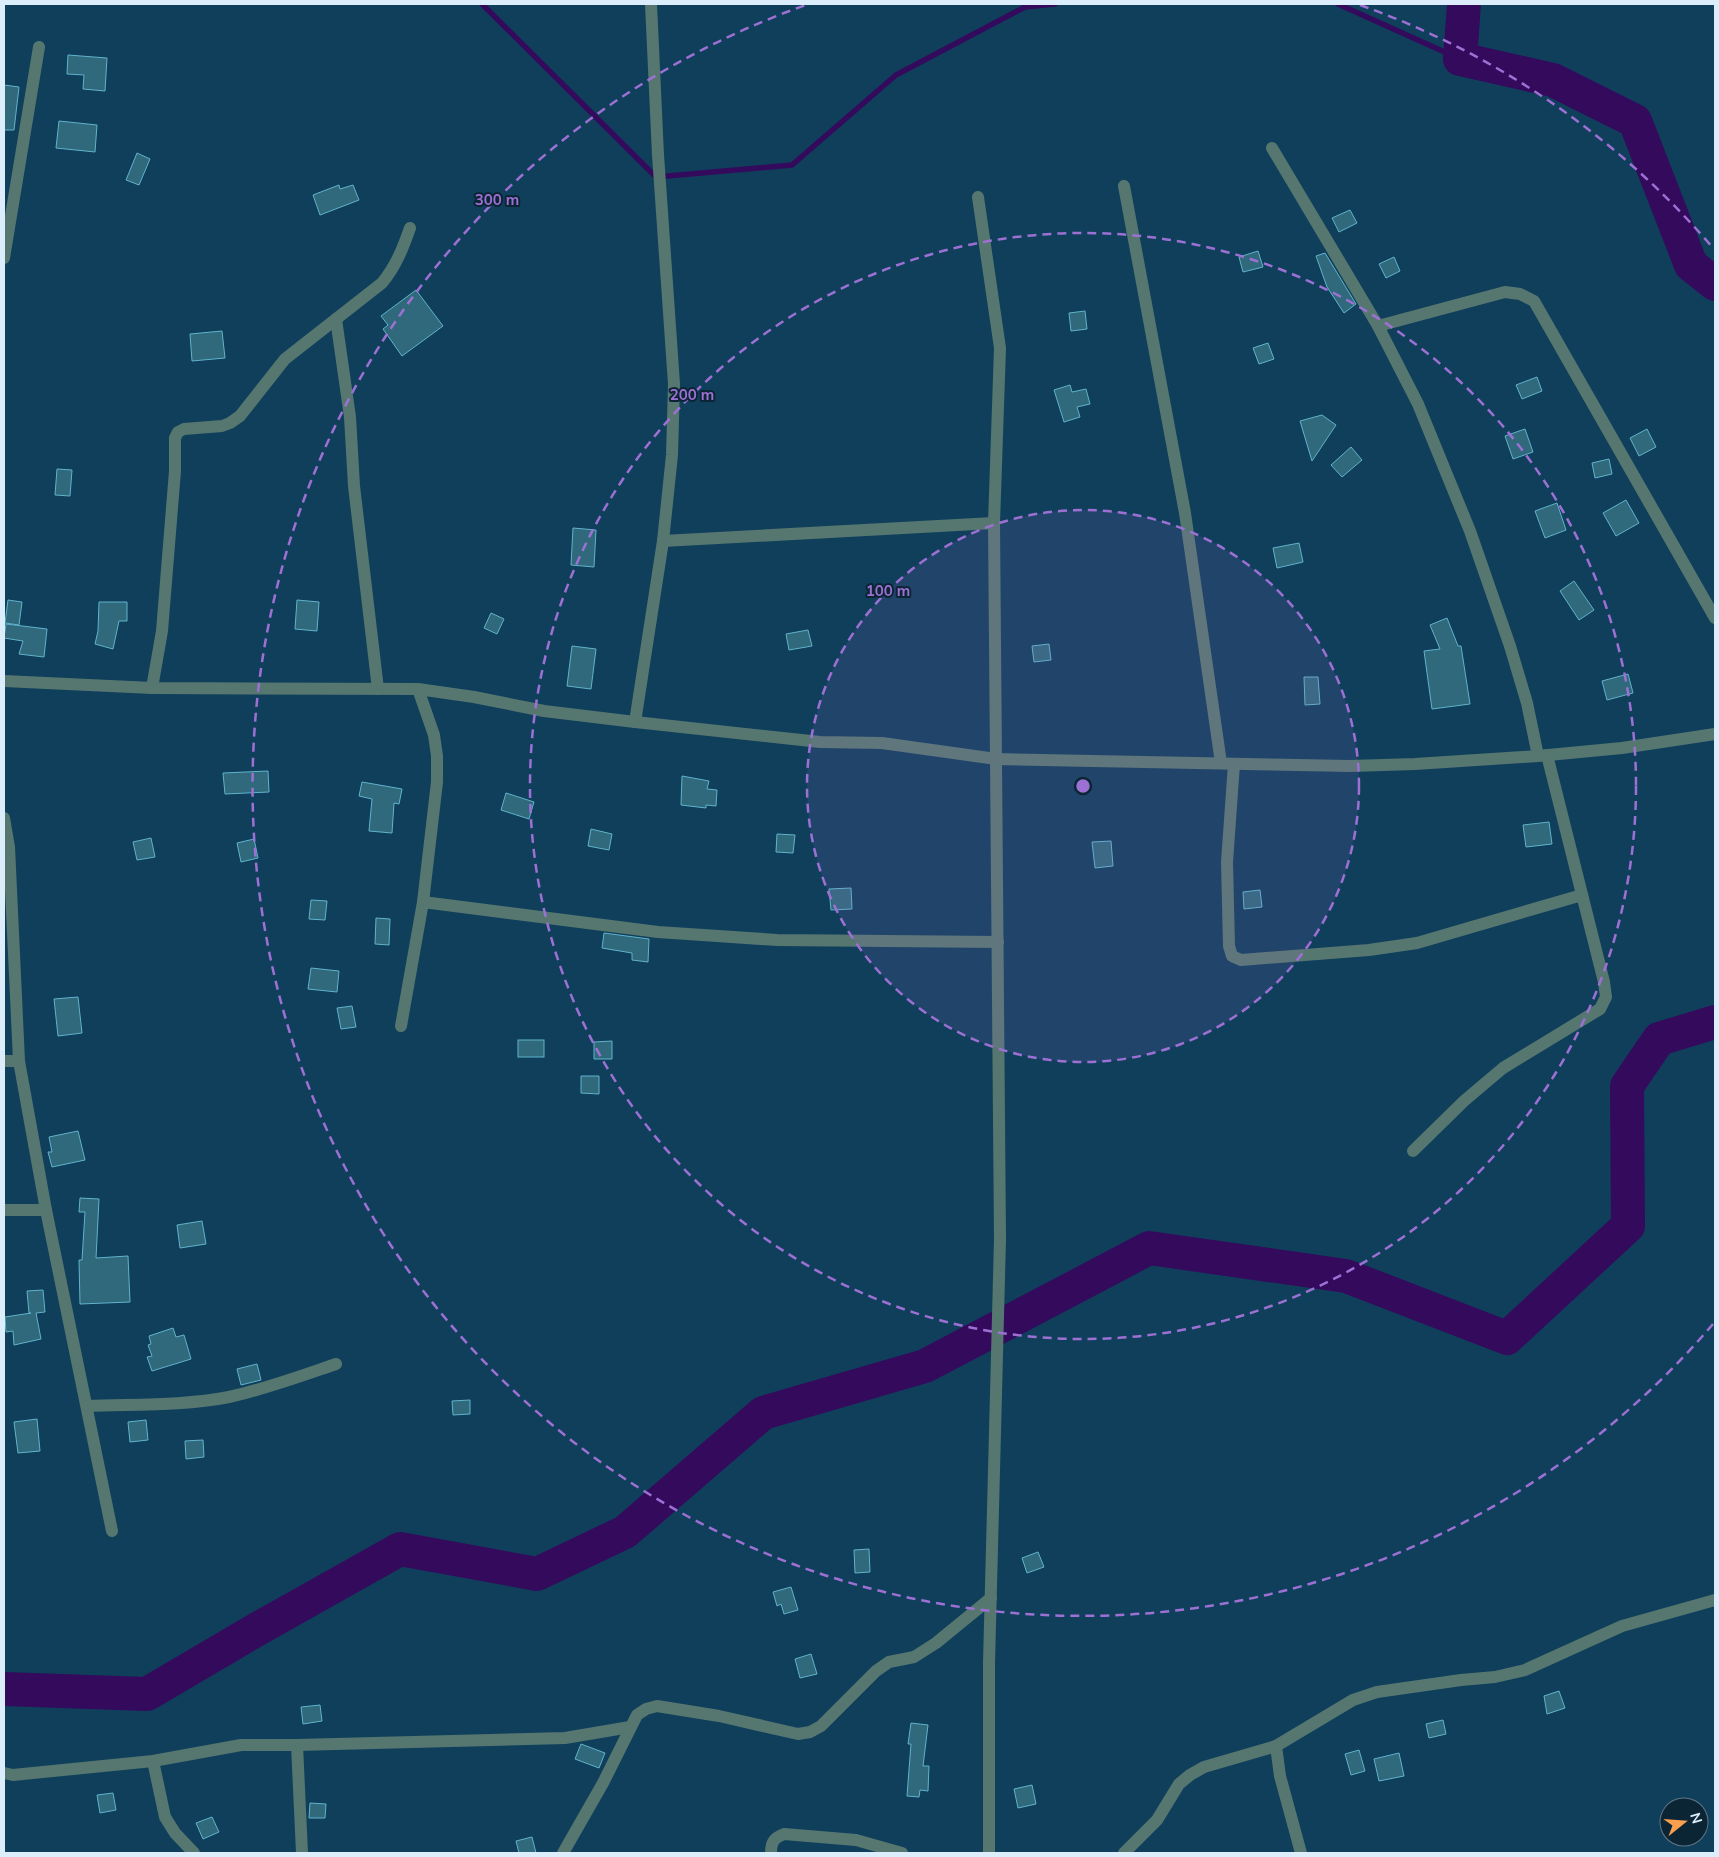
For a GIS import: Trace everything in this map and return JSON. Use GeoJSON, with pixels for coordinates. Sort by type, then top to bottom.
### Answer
{"type":"FeatureCollection","features":[{"type":"Feature","properties":{"kind":"street"},"geometry":{"type":"LineString","coordinates":[[634,722],[662,541],[672,454],[674,384],[658,155],[651,4]]}},
{"type":"Feature","properties":{"kind":"street"},"geometry":{"type":"LineString","coordinates":[[4,258],[40,47]]}},
{"type":"Feature","properties":{"kind":"street"},"geometry":{"type":"LineString","coordinates":[[1272,148],[1378,326],[1418,404],[1470,532],[1510,646],[1527,703],[1582,895],[1604,982],[1606,997],[1600,1009],[1503,1068],[1464,1101],[1413,1151]]}},
{"type":"Feature","properties":{"kind":"street"},"geometry":{"type":"LineString","coordinates":[[1124,186],[1185,513],[1221,763]]}},
{"type":"Feature","properties":{"kind":"street"},"geometry":{"type":"LineString","coordinates":[[978,197],[1000,348],[994,523],[1000,1239],[991,1598],[989,1853]]}},
{"type":"Feature","properties":{"kind":"street"},"geometry":{"type":"LineString","coordinates":[[152,688],[162,631],[175,472],[175,438],[178,432],[184,429],[222,426],[240,416],[285,359],[382,283],[397,260],[410,228]]}},
{"type":"Feature","properties":{"kind":"street"},"geometry":{"type":"LineString","coordinates":[[1378,326],[1505,292],[1520,294],[1534,301],[1715,618]]}},
{"type":"Feature","properties":{"kind":"street"},"geometry":{"type":"LineString","coordinates":[[336,319],[350,417],[354,486],[378,689]]}},
{"type":"Feature","properties":{"kind":"street"},"geometry":{"type":"LineString","coordinates":[[662,541],[994,523]]}},
{"type":"Feature","properties":{"kind":"street"},"geometry":{"type":"LineString","coordinates":[[4,681],[152,688],[418,690],[474,697],[544,711],[634,722],[820,742],[882,743],[996,759],[1350,766],[1406,765],[1542,756],[1622,748],[1715,734]]}},
{"type":"Feature","properties":{"kind":"street"},"geometry":{"type":"LineString","coordinates":[[401,1026],[423,902],[437,782],[434,736],[418,690]]}},
{"type":"Feature","properties":{"kind":"street"},"geometry":{"type":"LineString","coordinates":[[1234,764],[1227,862],[1229,946],[1232,956],[1241,960],[1369,950],[1417,943],[1582,895]]}},
{"type":"Feature","properties":{"kind":"street"},"geometry":{"type":"LineString","coordinates":[[4,818],[9,847],[19,1061],[46,1210],[112,1531]]}},
{"type":"Feature","properties":{"kind":"street"},"geometry":{"type":"LineString","coordinates":[[423,902],[658,932],[777,940],[998,942]]}},
{"type":"Feature","properties":{"kind":"street"},"geometry":{"type":"LineString","coordinates":[[4,1061],[19,1061]]}},
{"type":"Feature","properties":{"kind":"street"},"geometry":{"type":"LineString","coordinates":[[4,1210],[46,1210]]}},
{"type":"Feature","properties":{"kind":"street"},"geometry":{"type":"LineString","coordinates":[[87,1406],[193,1402],[228,1397],[269,1387],[336,1364]]}},
{"type":"Feature","properties":{"kind":"street"},"geometry":{"type":"LineString","coordinates":[[563,1853],[603,1783],[630,1727],[637,1715],[646,1709],[657,1706],[718,1716],[798,1734],[810,1732],[821,1726],[876,1671],[889,1662],[914,1657],[936,1643],[991,1598]]}},
{"type":"Feature","properties":{"kind":"street"},"geometry":{"type":"LineString","coordinates":[[1124,1853],[1157,1820],[1179,1784],[1190,1775],[1204,1767],[1276,1746],[1353,1700],[1378,1692],[1495,1677],[1525,1670],[1622,1626],[1715,1600]]}},
{"type":"Feature","properties":{"kind":"street"},"geometry":{"type":"LineString","coordinates":[[4,1773],[13,1774],[153,1760],[241,1745],[566,1738],[630,1727]]}},
{"type":"Feature","properties":{"kind":"street"},"geometry":{"type":"LineString","coordinates":[[297,1745],[302,1853]]}},
{"type":"Feature","properties":{"kind":"street"},"geometry":{"type":"LineString","coordinates":[[1276,1746],[1280,1776],[1301,1853]]}},
{"type":"Feature","properties":{"kind":"street"},"geometry":{"type":"LineString","coordinates":[[153,1760],[165,1817],[175,1833],[194,1853]]}},
{"type":"Feature","properties":{"kind":"street"},"geometry":{"type":"LineString","coordinates":[[770,1853],[775,1838],[784,1834],[856,1840],[902,1853]]}},
{"type":"Feature","properties":{"kind":"building"},"geometry":{"type":"Polygon","coordinates":[[[68,55],[107,58],[105,91],[83,89],[84,75],[67,74],[68,55]]]}},
{"type":"Feature","properties":{"kind":"building"},"geometry":{"type":"Polygon","coordinates":[[[4,85],[19,87],[14,130],[4,130],[4,85]]]}},
{"type":"Feature","properties":{"kind":"building"},"geometry":{"type":"Polygon","coordinates":[[[59,121],[97,125],[95,152],[56,148],[59,121]]]}},
{"type":"Feature","properties":{"kind":"building"},"geometry":{"type":"Polygon","coordinates":[[[137,153],[150,159],[139,185],[126,180],[137,153]]]}},
{"type":"Feature","properties":{"kind":"building"},"geometry":{"type":"Polygon","coordinates":[[[339,185],[340,189],[353,185],[359,200],[320,215],[313,195],[339,185]]]}},
{"type":"Feature","properties":{"kind":"building"},"geometry":{"type":"Polygon","coordinates":[[[1350,210],[1357,223],[1339,232],[1332,218],[1350,210]]]}},
{"type":"Feature","properties":{"kind":"building"},"geometry":{"type":"Polygon","coordinates":[[[1258,251],[1263,267],[1243,272],[1239,257],[1258,251]]]}},
{"type":"Feature","properties":{"kind":"building"},"geometry":{"type":"Polygon","coordinates":[[[1325,253],[1356,304],[1344,313],[1327,287],[1316,256],[1325,253]]]}},
{"type":"Feature","properties":{"kind":"building"},"geometry":{"type":"Polygon","coordinates":[[[1394,257],[1400,271],[1386,278],[1379,264],[1394,257]]]}},
{"type":"Feature","properties":{"kind":"building"},"geometry":{"type":"Polygon","coordinates":[[[416,290],[443,326],[402,356],[383,329],[388,325],[381,316],[416,290]]]}},
{"type":"Feature","properties":{"kind":"building"},"geometry":{"type":"Polygon","coordinates":[[[1085,311],[1087,329],[1071,331],[1069,313],[1085,311]]]}},
{"type":"Feature","properties":{"kind":"building"},"geometry":{"type":"Polygon","coordinates":[[[222,331],[225,358],[192,361],[190,334],[222,331]]]}},
{"type":"Feature","properties":{"kind":"building"},"geometry":{"type":"Polygon","coordinates":[[[1268,343],[1274,359],[1259,364],[1253,348],[1268,343]]]}},
{"type":"Feature","properties":{"kind":"building"},"geometry":{"type":"Polygon","coordinates":[[[1537,377],[1542,391],[1522,399],[1516,385],[1537,377]]]}},
{"type":"Feature","properties":{"kind":"building"},"geometry":{"type":"Polygon","coordinates":[[[1070,385],[1072,392],[1086,389],[1090,404],[1077,407],[1080,417],[1064,422],[1054,390],[1070,385]]]}},
{"type":"Feature","properties":{"kind":"building"},"geometry":{"type":"Polygon","coordinates":[[[1322,415],[1336,425],[1312,461],[1300,421],[1322,415]]]}},
{"type":"Feature","properties":{"kind":"building"},"geometry":{"type":"Polygon","coordinates":[[[1525,429],[1533,452],[1513,459],[1505,436],[1525,429]]]}},
{"type":"Feature","properties":{"kind":"building"},"geometry":{"type":"Polygon","coordinates":[[[1647,429],[1656,447],[1639,456],[1630,438],[1647,429]]]}},
{"type":"Feature","properties":{"kind":"building"},"geometry":{"type":"Polygon","coordinates":[[[1351,447],[1362,460],[1342,477],[1331,465],[1351,447]]]}},
{"type":"Feature","properties":{"kind":"building"},"geometry":{"type":"Polygon","coordinates":[[[1609,459],[1612,474],[1595,478],[1592,463],[1609,459]]]}},
{"type":"Feature","properties":{"kind":"building"},"geometry":{"type":"Polygon","coordinates":[[[57,469],[72,470],[70,496],[55,495],[57,469]]]}},
{"type":"Feature","properties":{"kind":"building"},"geometry":{"type":"Polygon","coordinates":[[[1626,500],[1639,523],[1616,536],[1603,513],[1626,500]]]}},
{"type":"Feature","properties":{"kind":"building"},"geometry":{"type":"Polygon","coordinates":[[[1557,503],[1566,530],[1545,538],[1535,511],[1557,503]]]}},
{"type":"Feature","properties":{"kind":"building"},"geometry":{"type":"Polygon","coordinates":[[[573,528],[596,530],[594,567],[571,565],[573,528]]]}},
{"type":"Feature","properties":{"kind":"building"},"geometry":{"type":"Polygon","coordinates":[[[1299,543],[1303,562],[1277,568],[1273,548],[1299,543]]]}},
{"type":"Feature","properties":{"kind":"building"},"geometry":{"type":"Polygon","coordinates":[[[1574,581],[1594,610],[1579,620],[1560,591],[1574,581]]]}},
{"type":"Feature","properties":{"kind":"building"},"geometry":{"type":"Polygon","coordinates":[[[8,600],[22,602],[19,625],[5,623],[8,600]]]}},
{"type":"Feature","properties":{"kind":"building"},"geometry":{"type":"Polygon","coordinates":[[[297,600],[319,602],[317,631],[295,629],[297,600]]]}},
{"type":"Feature","properties":{"kind":"building"},"geometry":{"type":"Polygon","coordinates":[[[99,602],[127,602],[127,621],[119,621],[113,649],[95,644],[98,631],[99,602]]]}},
{"type":"Feature","properties":{"kind":"building"},"geometry":{"type":"Polygon","coordinates":[[[491,613],[504,619],[497,634],[484,628],[491,613]]]}},
{"type":"Feature","properties":{"kind":"building"},"geometry":{"type":"Polygon","coordinates":[[[1447,618],[1458,646],[1461,646],[1470,704],[1432,709],[1424,651],[1440,649],[1430,625],[1447,618]]]}},
{"type":"Feature","properties":{"kind":"building"},"geometry":{"type":"Polygon","coordinates":[[[6,624],[47,629],[44,657],[19,654],[23,641],[4,638],[6,624]]]}},
{"type":"Feature","properties":{"kind":"building"},"geometry":{"type":"Polygon","coordinates":[[[808,630],[812,646],[789,650],[786,634],[808,630]]]}},
{"type":"Feature","properties":{"kind":"building"},"geometry":{"type":"Polygon","coordinates":[[[1049,644],[1051,660],[1034,662],[1032,646],[1049,644]]]}},
{"type":"Feature","properties":{"kind":"building"},"geometry":{"type":"Polygon","coordinates":[[[572,646],[596,649],[591,689],[567,686],[572,646]]]}},
{"type":"Feature","properties":{"kind":"building"},"geometry":{"type":"Polygon","coordinates":[[[1628,674],[1633,693],[1607,700],[1602,681],[1628,674]]]}},
{"type":"Feature","properties":{"kind":"building"},"geometry":{"type":"Polygon","coordinates":[[[1304,677],[1318,677],[1320,704],[1305,705],[1304,677]]]}},
{"type":"Feature","properties":{"kind":"building"},"geometry":{"type":"Polygon","coordinates":[[[268,771],[269,792],[225,794],[223,773],[268,771]]]}},
{"type":"Feature","properties":{"kind":"building"},"geometry":{"type":"Polygon","coordinates":[[[682,776],[709,781],[707,789],[717,790],[716,806],[706,805],[706,808],[681,805],[682,776]]]}},
{"type":"Feature","properties":{"kind":"building"},"geometry":{"type":"Polygon","coordinates":[[[362,782],[402,789],[399,804],[394,803],[392,833],[369,831],[372,799],[359,796],[362,782]]]}},
{"type":"Feature","properties":{"kind":"building"},"geometry":{"type":"Polygon","coordinates":[[[506,793],[534,802],[529,819],[501,810],[506,793]]]}},
{"type":"Feature","properties":{"kind":"building"},"geometry":{"type":"Polygon","coordinates":[[[1549,822],[1552,844],[1526,847],[1523,825],[1549,822]]]}},
{"type":"Feature","properties":{"kind":"building"},"geometry":{"type":"Polygon","coordinates":[[[591,829],[612,834],[609,850],[588,846],[591,829]]]}},
{"type":"Feature","properties":{"kind":"building"},"geometry":{"type":"Polygon","coordinates":[[[777,834],[795,835],[793,853],[776,852],[777,834]]]}},
{"type":"Feature","properties":{"kind":"building"},"geometry":{"type":"Polygon","coordinates":[[[151,838],[155,857],[137,860],[133,842],[151,838]]]}},
{"type":"Feature","properties":{"kind":"building"},"geometry":{"type":"Polygon","coordinates":[[[254,839],[258,858],[241,862],[237,843],[254,839]]]}},
{"type":"Feature","properties":{"kind":"building"},"geometry":{"type":"Polygon","coordinates":[[[1111,841],[1113,866],[1095,868],[1092,842],[1111,841]]]}},
{"type":"Feature","properties":{"kind":"building"},"geometry":{"type":"Polygon","coordinates":[[[851,888],[852,909],[831,910],[829,889],[851,888]]]}},
{"type":"Feature","properties":{"kind":"building"},"geometry":{"type":"Polygon","coordinates":[[[1260,890],[1262,907],[1244,909],[1243,892],[1260,890]]]}},
{"type":"Feature","properties":{"kind":"building"},"geometry":{"type":"Polygon","coordinates":[[[311,900],[327,901],[325,920],[309,919],[311,900]]]}},
{"type":"Feature","properties":{"kind":"building"},"geometry":{"type":"Polygon","coordinates":[[[376,918],[390,919],[389,945],[375,944],[376,918]]]}},
{"type":"Feature","properties":{"kind":"building"},"geometry":{"type":"Polygon","coordinates":[[[604,933],[649,939],[648,962],[632,960],[632,953],[602,948],[604,933]]]}},
{"type":"Feature","properties":{"kind":"building"},"geometry":{"type":"Polygon","coordinates":[[[311,968],[339,971],[337,992],[308,989],[311,968]]]}},
{"type":"Feature","properties":{"kind":"building"},"geometry":{"type":"Polygon","coordinates":[[[78,997],[82,1033],[58,1036],[54,999],[78,997]]]}},
{"type":"Feature","properties":{"kind":"building"},"geometry":{"type":"Polygon","coordinates":[[[352,1006],[356,1027],[341,1029],[337,1008],[352,1006]]]}},
{"type":"Feature","properties":{"kind":"building"},"geometry":{"type":"Polygon","coordinates":[[[518,1040],[544,1040],[544,1057],[518,1057],[518,1040]]]}},
{"type":"Feature","properties":{"kind":"building"},"geometry":{"type":"Polygon","coordinates":[[[612,1041],[612,1059],[594,1059],[594,1042],[612,1041]]]}},
{"type":"Feature","properties":{"kind":"building"},"geometry":{"type":"Polygon","coordinates":[[[581,1076],[599,1076],[599,1094],[581,1093],[581,1076]]]}},
{"type":"Feature","properties":{"kind":"building"},"geometry":{"type":"Polygon","coordinates":[[[78,1131],[85,1160],[52,1167],[48,1152],[52,1152],[49,1137],[78,1131]]]}},
{"type":"Feature","properties":{"kind":"building"},"geometry":{"type":"Polygon","coordinates":[[[80,1198],[99,1199],[96,1258],[128,1256],[130,1302],[80,1304],[79,1260],[82,1260],[85,1212],[79,1212],[80,1198]]]}},
{"type":"Feature","properties":{"kind":"building"},"geometry":{"type":"Polygon","coordinates":[[[202,1221],[206,1244],[180,1248],[177,1225],[202,1221]]]}},
{"type":"Feature","properties":{"kind":"building"},"geometry":{"type":"Polygon","coordinates":[[[43,1290],[45,1312],[36,1313],[41,1339],[14,1345],[13,1331],[6,1332],[5,1317],[31,1313],[29,1313],[27,1291],[43,1290]]]}},
{"type":"Feature","properties":{"kind":"building"},"geometry":{"type":"Polygon","coordinates":[[[173,1328],[176,1337],[184,1335],[191,1359],[152,1371],[147,1357],[152,1356],[148,1345],[151,1344],[149,1336],[173,1328]]]}},
{"type":"Feature","properties":{"kind":"building"},"geometry":{"type":"Polygon","coordinates":[[[257,1364],[261,1380],[241,1385],[237,1369],[257,1364]]]}},
{"type":"Feature","properties":{"kind":"building"},"geometry":{"type":"Polygon","coordinates":[[[470,1400],[470,1414],[453,1415],[452,1401],[470,1400]]]}},
{"type":"Feature","properties":{"kind":"building"},"geometry":{"type":"Polygon","coordinates":[[[37,1419],[40,1451],[18,1453],[14,1422],[37,1419]]]}},
{"type":"Feature","properties":{"kind":"building"},"geometry":{"type":"Polygon","coordinates":[[[146,1420],[148,1440],[130,1442],[128,1422],[146,1420]]]}},
{"type":"Feature","properties":{"kind":"building"},"geometry":{"type":"Polygon","coordinates":[[[203,1440],[204,1457],[186,1459],[185,1441],[203,1440]]]}},
{"type":"Feature","properties":{"kind":"building"},"geometry":{"type":"Polygon","coordinates":[[[869,1549],[870,1572],[855,1573],[854,1550],[869,1549]]]}},
{"type":"Feature","properties":{"kind":"building"},"geometry":{"type":"Polygon","coordinates":[[[1038,1552],[1044,1567],[1027,1573],[1022,1558],[1038,1552]]]}},
{"type":"Feature","properties":{"kind":"building"},"geometry":{"type":"Polygon","coordinates":[[[791,1587],[798,1610],[784,1614],[781,1604],[777,1606],[773,1592],[791,1587]]]}},
{"type":"Feature","properties":{"kind":"building"},"geometry":{"type":"Polygon","coordinates":[[[811,1654],[817,1674],[800,1678],[795,1659],[811,1654]]]}},
{"type":"Feature","properties":{"kind":"building"},"geometry":{"type":"Polygon","coordinates":[[[1559,1691],[1565,1708],[1547,1714],[1544,1696],[1559,1691]]]}},
{"type":"Feature","properties":{"kind":"building"},"geometry":{"type":"Polygon","coordinates":[[[320,1705],[322,1721],[303,1724],[301,1707],[320,1705]]]}},
{"type":"Feature","properties":{"kind":"building"},"geometry":{"type":"Polygon","coordinates":[[[1443,1720],[1446,1734],[1429,1738],[1426,1724],[1443,1720]]]}},
{"type":"Feature","properties":{"kind":"building"},"geometry":{"type":"Polygon","coordinates":[[[911,1723],[928,1725],[923,1766],[929,1766],[928,1791],[920,1790],[919,1797],[907,1796],[911,1744],[908,1744],[911,1723]]]}},
{"type":"Feature","properties":{"kind":"building"},"geometry":{"type":"Polygon","coordinates":[[[581,1744],[605,1753],[599,1768],[575,1759],[581,1744]]]}},
{"type":"Feature","properties":{"kind":"building"},"geometry":{"type":"Polygon","coordinates":[[[1359,1750],[1365,1771],[1351,1775],[1345,1754],[1359,1750]]]}},
{"type":"Feature","properties":{"kind":"building"},"geometry":{"type":"Polygon","coordinates":[[[1399,1753],[1404,1776],[1379,1781],[1374,1759],[1399,1753]]]}},
{"type":"Feature","properties":{"kind":"building"},"geometry":{"type":"Polygon","coordinates":[[[1032,1785],[1036,1804],[1018,1808],[1014,1789],[1032,1785]]]}},
{"type":"Feature","properties":{"kind":"building"},"geometry":{"type":"Polygon","coordinates":[[[113,1793],[116,1810],[100,1813],[97,1795],[113,1793]]]}},
{"type":"Feature","properties":{"kind":"building"},"geometry":{"type":"Polygon","coordinates":[[[310,1803],[326,1804],[325,1818],[309,1818],[310,1803]]]}},
{"type":"Feature","properties":{"kind":"building"},"geometry":{"type":"Polygon","coordinates":[[[212,1817],[219,1832],[203,1839],[196,1823],[212,1817]]]}},
{"type":"Feature","properties":{"kind":"building"},"geometry":{"type":"Polygon","coordinates":[[[532,1837],[536,1853],[519,1853],[516,1841],[532,1837]]]}},
{"type":"Feature","properties":{"kind":"waterway"},"geometry":{"type":"LineString","coordinates":[[482,4],[656,177],[792,165],[896,75],[1025,7],[1055,4]]}},
{"type":"Feature","properties":{"kind":"waterway"},"geometry":{"type":"LineString","coordinates":[[1338,4],[1460,59]]}},
{"type":"Feature","properties":{"kind":"waterway"},"geometry":{"type":"LineString","coordinates":[[1464,4],[1460,59],[1553,80],[1635,121],[1691,265],[1715,284]]}},
{"type":"Feature","properties":{"kind":"waterway"},"geometry":{"type":"LineString","coordinates":[[4,1689],[147,1694],[400,1549],[537,1574],[625,1532],[763,1413],[925,1366],[1149,1248],[1346,1276],[1507,1338],[1628,1226],[1627,1086],[1659,1039],[1715,1022]]}}]}
